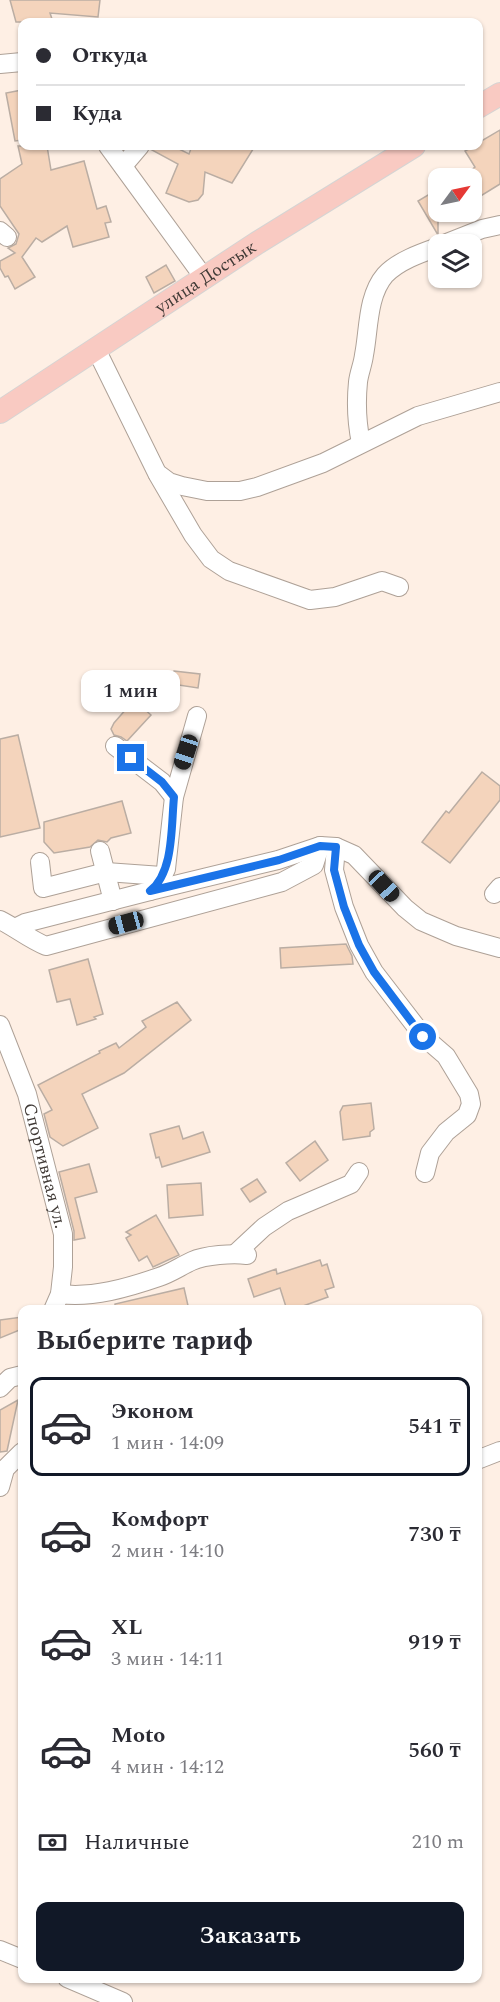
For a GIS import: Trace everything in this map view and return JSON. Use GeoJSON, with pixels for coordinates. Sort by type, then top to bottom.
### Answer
{"type":"FeatureCollection","features":[{"type":"Feature","properties":{"kind":"main road"},"geometry":{"type":"LineString","coordinates":[[483,104],[500,94]]}},
{"type":"Feature","properties":{"kind":"main road","name":"улица Достык"},"geometry":{"type":"LineString","coordinates":[[0,412],[257,243],[408,150]]}},
{"type":"Feature","properties":{"kind":"street"},"geometry":{"type":"LineString","coordinates":[[0,64],[18,62]]}},
{"type":"Feature","properties":{"kind":"street"},"geometry":{"type":"LineString","coordinates":[[111,150],[205,279]]}},
{"type":"Feature","properties":{"kind":"street"},"geometry":{"type":"LineString","coordinates":[[123,166],[137,150]]}},
{"type":"Feature","properties":{"kind":"street"},"geometry":{"type":"LineString","coordinates":[[469,234],[500,225]]}},
{"type":"Feature","properties":{"kind":"street"},"geometry":{"type":"LineString","coordinates":[[361,443],[358,382],[372,303],[378,286],[386,274],[400,264],[428,251]]}},
{"type":"Feature","properties":{"kind":"street"},"geometry":{"type":"LineString","coordinates":[[96,350],[157,473],[193,535],[211,559],[229,571],[310,600],[335,597],[382,581],[399,588]]}},
{"type":"Feature","properties":{"kind":"street"},"geometry":{"type":"LineString","coordinates":[[157,473],[169,482],[207,491],[240,491],[257,487],[323,463],[418,416],[500,392]]}},
{"type":"Feature","properties":{"kind":"street"},"geometry":{"type":"LineString","coordinates":[[150,891],[159,884],[166,869],[174,797],[197,716]]}},
{"type":"Feature","properties":{"kind":"street"},"geometry":{"type":"LineString","coordinates":[[115,746],[162,782],[174,797]]}},
{"type":"Feature","properties":{"kind":"street"},"geometry":{"type":"LineString","coordinates":[[9,925],[29,940],[46,946],[282,882],[314,865],[328,847]]}},
{"type":"Feature","properties":{"kind":"street"},"geometry":{"type":"LineString","coordinates":[[328,847],[344,907],[359,945],[374,972],[423,1037],[446,1056],[469,1094],[471,1104],[467,1115],[446,1132],[430,1153],[425,1173]]}},
{"type":"Feature","properties":{"kind":"street"},"geometry":{"type":"LineString","coordinates":[[9,925],[26,923],[328,847],[354,855],[405,908],[421,921],[456,936],[500,948]]}},
{"type":"Feature","properties":{"kind":"street"},"geometry":{"type":"LineString","coordinates":[[100,851],[113,901]]}},
{"type":"Feature","properties":{"kind":"street"},"geometry":{"type":"LineString","coordinates":[[40,861],[43,888],[106,872],[162,876]]}},
{"type":"Feature","properties":{"kind":"street","name":"Спортивная ул."},"geometry":{"type":"LineString","coordinates":[[0,1025],[27,1094],[61,1224],[63,1267],[56,1302]]}},
{"type":"Feature","properties":{"kind":"street"},"geometry":{"type":"LineString","coordinates":[[56,1302],[77,1296],[98,1294],[160,1277],[195,1260],[241,1254],[264,1227],[306,1203],[351,1184],[359,1172]]}},
{"type":"Feature","properties":{"kind":"street"},"geometry":{"type":"LineString","coordinates":[[0,1388],[10,1378],[18,1376]]}},
{"type":"Feature","properties":{"kind":"street"},"geometry":{"type":"LineString","coordinates":[[482,1458],[500,1451]]}},
{"type":"Feature","properties":{"kind":"street"},"geometry":{"type":"LineString","coordinates":[[0,1487],[6,1469],[18,1456]]}},
{"type":"Feature","properties":{"kind":"street"},"geometry":{"type":"LineString","coordinates":[[0,1950],[18,1957]]}},
{"type":"Feature","properties":{"kind":"street"},"geometry":{"type":"LineString","coordinates":[[79,1983],[123,2002]]}},
{"type":"Feature","properties":{"kind":"building"},"geometry":{"type":"Polygon","coordinates":[[[10,0],[100,0],[98,17],[50,13],[52,18],[18,18],[16,22],[10,0]]]}},
{"type":"Feature","properties":{"kind":"building"},"geometry":{"type":"Polygon","coordinates":[[[18,91],[18,141],[15,141],[6,93],[18,91]]]}},
{"type":"Feature","properties":{"kind":"building"},"geometry":{"type":"Polygon","coordinates":[[[500,130],[500,184],[482,195],[482,168],[474,168],[465,151],[483,150],[483,140],[500,130]]]}},
{"type":"Feature","properties":{"kind":"building"},"geometry":{"type":"Polygon","coordinates":[[[19,150],[48,150],[51,170],[84,161],[97,209],[106,206],[111,222],[105,223],[109,237],[73,247],[67,226],[42,242],[36,238],[22,257],[35,277],[15,289],[8,276],[5,277],[0,268],[0,261],[15,253],[8,248],[16,244],[19,234],[0,206],[0,179],[22,164],[19,150]]]}},
{"type":"Feature","properties":{"kind":"building"},"geometry":{"type":"Polygon","coordinates":[[[152,150],[181,150],[189,154],[190,150],[253,150],[232,183],[205,172],[203,194],[198,200],[189,202],[166,193],[178,164],[152,150]]]}},
{"type":"Feature","properties":{"kind":"building"},"geometry":{"type":"Polygon","coordinates":[[[428,195],[428,218],[418,201],[428,195]]]}},
{"type":"Feature","properties":{"kind":"building"},"geometry":{"type":"Polygon","coordinates":[[[430,222],[438,222],[437,234],[430,222]]]}},
{"type":"Feature","properties":{"kind":"building"},"geometry":{"type":"Polygon","coordinates":[[[166,265],[175,281],[154,293],[146,277],[166,265]]]}},
{"type":"Feature","properties":{"kind":"building"},"geometry":{"type":"Polygon","coordinates":[[[174,671],[200,674],[198,688],[159,682],[174,671]]]}},
{"type":"Feature","properties":{"kind":"building"},"geometry":{"type":"Polygon","coordinates":[[[134,700],[151,715],[127,741],[114,735],[111,729],[134,700]]]}},
{"type":"Feature","properties":{"kind":"building"},"geometry":{"type":"Polygon","coordinates":[[[18,735],[40,828],[0,837],[0,739],[18,735]]]}},
{"type":"Feature","properties":{"kind":"building"},"geometry":{"type":"Polygon","coordinates":[[[482,772],[500,786],[500,800],[450,863],[422,842],[446,811],[449,813],[482,772]]]}},
{"type":"Feature","properties":{"kind":"building"},"geometry":{"type":"Polygon","coordinates":[[[122,801],[131,833],[111,838],[107,842],[98,840],[90,847],[54,853],[44,842],[44,822],[122,801]]]}},
{"type":"Feature","properties":{"kind":"building"},"geometry":{"type":"Polygon","coordinates":[[[346,944],[353,964],[281,968],[280,948],[346,944]]]}},
{"type":"Feature","properties":{"kind":"building"},"geometry":{"type":"Polygon","coordinates":[[[88,959],[103,1014],[94,1017],[96,1019],[77,1025],[70,999],[57,1002],[49,970],[88,959]]]}},
{"type":"Feature","properties":{"kind":"building"},"geometry":{"type":"Polygon","coordinates":[[[177,1002],[191,1020],[124,1073],[82,1094],[98,1128],[63,1146],[50,1137],[44,1114],[52,1110],[38,1085],[116,1043],[119,1048],[146,1027],[142,1021],[177,1002]]]}},
{"type":"Feature","properties":{"kind":"building"},"geometry":{"type":"Polygon","coordinates":[[[371,1103],[374,1129],[370,1132],[370,1136],[343,1140],[340,1112],[343,1106],[371,1103]]]}},
{"type":"Feature","properties":{"kind":"building"},"geometry":{"type":"Polygon","coordinates":[[[179,1126],[183,1139],[203,1132],[210,1152],[162,1167],[159,1157],[156,1158],[150,1134],[179,1126]]]}},
{"type":"Feature","properties":{"kind":"building"},"geometry":{"type":"Polygon","coordinates":[[[315,1141],[328,1160],[300,1181],[286,1163],[315,1141]]]}},
{"type":"Feature","properties":{"kind":"building"},"geometry":{"type":"Polygon","coordinates":[[[89,1164],[97,1192],[75,1198],[85,1238],[74,1240],[74,1231],[59,1172],[89,1164]]]}},
{"type":"Feature","properties":{"kind":"building"},"geometry":{"type":"Polygon","coordinates":[[[257,1179],[266,1192],[250,1202],[241,1189],[257,1179]]]}},
{"type":"Feature","properties":{"kind":"building"},"geometry":{"type":"Polygon","coordinates":[[[201,1183],[203,1215],[169,1218],[167,1185],[201,1183]]]}},
{"type":"Feature","properties":{"kind":"building"},"geometry":{"type":"Polygon","coordinates":[[[156,1215],[179,1255],[153,1267],[147,1256],[139,1261],[126,1238],[131,1235],[126,1232],[156,1215]]]}},
{"type":"Feature","properties":{"kind":"building"},"geometry":{"type":"Polygon","coordinates":[[[320,1260],[322,1266],[327,1264],[334,1287],[325,1290],[328,1297],[306,1305],[285,1305],[280,1288],[254,1297],[248,1279],[276,1269],[277,1274],[320,1260]]]}},
{"type":"Feature","properties":{"kind":"building"},"geometry":{"type":"Polygon","coordinates":[[[184,1288],[188,1305],[115,1305],[184,1288]]]}},
{"type":"Feature","properties":{"kind":"building"},"geometry":{"type":"Polygon","coordinates":[[[18,1318],[18,1331],[0,1338],[0,1320],[18,1318]]]}},
{"type":"Feature","properties":{"kind":"building"},"geometry":{"type":"Polygon","coordinates":[[[18,1400],[7,1451],[0,1452],[0,1410],[18,1400]]]}},
{"type":"Feature","properties":{"kind":"route"},"geometry":{"type":"LineString","coordinates":[[131,758],[162,782],[174,797],[166,869],[159,884],[150,891],[279,860],[320,846],[336,847],[334,870],[344,907],[359,945],[374,972],[423,1037]]}}]}
